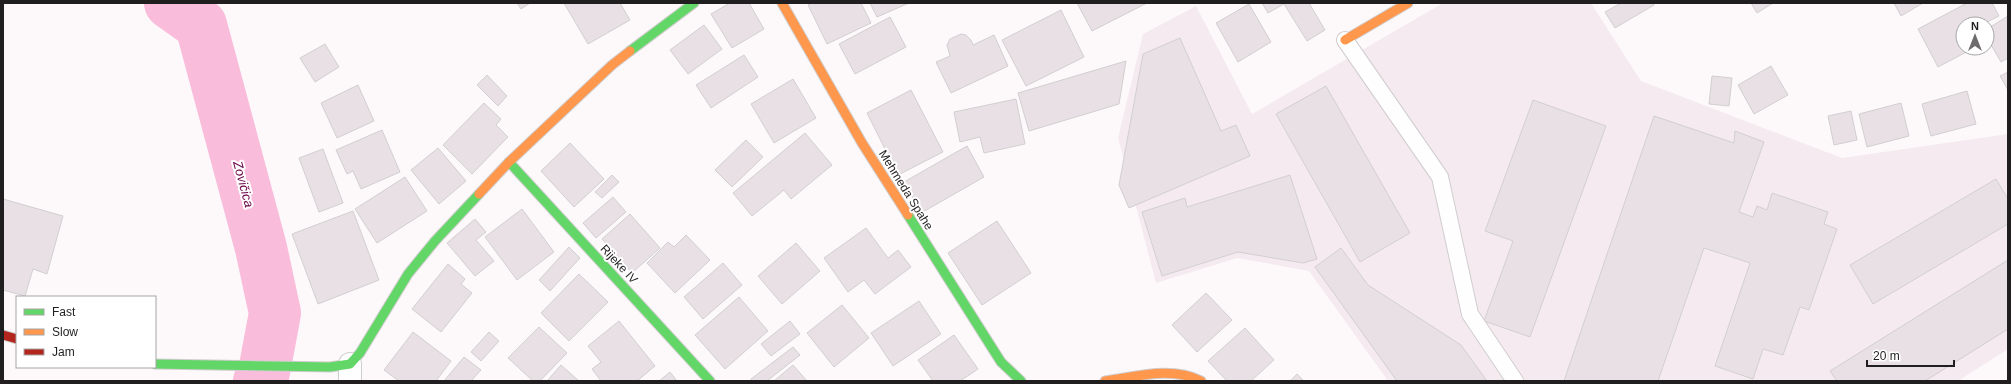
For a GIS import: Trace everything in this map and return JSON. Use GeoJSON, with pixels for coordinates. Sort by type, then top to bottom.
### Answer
{"type":"FeatureCollection","features":[{"type":"Feature","properties":{"kind":"street"},"geometry":{"type":"LineString","coordinates":[[156,364],[343,371],[360,353],[408,274],[435,241],[509,162],[612,65],[694,3]]}},
{"type":"Feature","properties":{"kind":"street","name":"Mehmeda Spahe"},"geometry":{"type":"LineString","coordinates":[[782,3],[862,143],[923,240],[1001,362],[1021,381]]}},
{"type":"Feature","properties":{"kind":"street"},"geometry":{"type":"LineString","coordinates":[[1345,40],[1408,3]]}},
{"type":"Feature","properties":{"kind":"street","name":"Rijeke IV"},"geometry":{"type":"LineString","coordinates":[[509,162],[710,381]]}},
{"type":"Feature","properties":{"kind":"street"},"geometry":{"type":"LineString","coordinates":[[3,335],[16,339]]}},
{"type":"Feature","properties":{"kind":"street"},"geometry":{"type":"LineString","coordinates":[[1105,381],[1172,373],[1188,375],[1201,381]]}},
{"type":"Feature","properties":{"kind":"lane"},"geometry":{"type":"LineString","coordinates":[[1345,40],[1440,177],[1470,314],[1515,381]]}},
{"type":"Feature","properties":{"kind":"shaded area"},"geometry":{"type":"Polygon","coordinates":[[[1443,3],[1591,3],[1641,81],[1842,158],[2008,134],[2008,349],[1958,381],[1388,381],[1309,271],[1237,258],[1156,283],[1118,138],[1143,34],[1196,6],[1252,114],[1443,3]]]}},
{"type":"Feature","properties":{"kind":"building"},"geometry":{"type":"Polygon","coordinates":[[[517,3],[530,3],[521,9],[517,3]]]}},
{"type":"Feature","properties":{"kind":"building"},"geometry":{"type":"Polygon","coordinates":[[[564,3],[620,3],[630,20],[588,44],[564,3]]]}},
{"type":"Feature","properties":{"kind":"building"},"geometry":{"type":"Polygon","coordinates":[[[730,3],[749,3],[764,29],[732,48],[711,14],[730,3]]]}},
{"type":"Feature","properties":{"kind":"building"},"geometry":{"type":"Polygon","coordinates":[[[812,3],[861,3],[871,23],[827,44],[808,5],[812,3]]]}},
{"type":"Feature","properties":{"kind":"building"},"geometry":{"type":"Polygon","coordinates":[[[870,3],[909,3],[877,17],[870,3]]]}},
{"type":"Feature","properties":{"kind":"building"},"geometry":{"type":"Polygon","coordinates":[[[1077,3],[1147,3],[1092,31],[1077,3]]]}},
{"type":"Feature","properties":{"kind":"building"},"geometry":{"type":"Polygon","coordinates":[[[1262,3],[1309,3],[1325,30],[1307,41],[1284,4],[1268,13],[1262,3]]]}},
{"type":"Feature","properties":{"kind":"building"},"geometry":{"type":"Polygon","coordinates":[[[1621,3],[1653,3],[1654,5],[1615,28],[1605,12],[1621,3]]]}},
{"type":"Feature","properties":{"kind":"building"},"geometry":{"type":"Polygon","coordinates":[[[1751,3],[1773,3],[1757,13],[1751,3]]]}},
{"type":"Feature","properties":{"kind":"building"},"geometry":{"type":"Polygon","coordinates":[[[1894,3],[1923,3],[1901,16],[1894,3]]]}},
{"type":"Feature","properties":{"kind":"building"},"geometry":{"type":"Polygon","coordinates":[[[1967,3],[1992,3],[1999,16],[1995,18],[1995,16],[1955,16],[1955,56],[1959,56],[1938,67],[1918,29],[1967,3]]]}},
{"type":"Feature","properties":{"kind":"building"},"geometry":{"type":"Polygon","coordinates":[[[1249,4],[1271,42],[1238,62],[1216,23],[1249,4]]]}},
{"type":"Feature","properties":{"kind":"building"},"geometry":{"type":"Polygon","coordinates":[[[1061,10],[1084,57],[1026,86],[1002,40],[1061,10]]]}},
{"type":"Feature","properties":{"kind":"building"},"geometry":{"type":"Polygon","coordinates":[[[2008,16],[2008,58],[2001,62],[1995,52],[1995,24],[2008,16]]]}},
{"type":"Feature","properties":{"kind":"building"},"geometry":{"type":"Polygon","coordinates":[[[890,17],[906,47],[855,74],[839,44],[890,17]]]}},
{"type":"Feature","properties":{"kind":"building"},"geometry":{"type":"Polygon","coordinates":[[[704,25],[722,49],[688,74],[670,50],[704,25]]]}},
{"type":"Feature","properties":{"kind":"building"},"geometry":{"type":"Polygon","coordinates":[[[961,34],[966,35],[971,40],[973,45],[994,35],[1008,66],[951,93],[936,62],[950,56],[947,45],[950,39],[961,34]]]}},
{"type":"Feature","properties":{"kind":"building"},"geometry":{"type":"Polygon","coordinates":[[[1180,38],[1221,131],[1236,125],[1250,156],[1129,208],[1119,185],[1143,54],[1180,38]]]}},
{"type":"Feature","properties":{"kind":"building"},"geometry":{"type":"Polygon","coordinates":[[[325,44],[339,67],[315,82],[300,58],[325,44]]]}},
{"type":"Feature","properties":{"kind":"building"},"geometry":{"type":"Polygon","coordinates":[[[744,55],[758,77],[711,108],[696,85],[744,55]]]}},
{"type":"Feature","properties":{"kind":"building"},"geometry":{"type":"Polygon","coordinates":[[[1126,61],[1119,104],[1029,131],[1018,93],[1126,61]]]}},
{"type":"Feature","properties":{"kind":"building"},"geometry":{"type":"Polygon","coordinates":[[[1771,66],[1788,95],[1754,114],[1738,85],[1771,66]]]}},
{"type":"Feature","properties":{"kind":"building"},"geometry":{"type":"Polygon","coordinates":[[[2008,72],[2008,90],[2000,76],[2008,72]]]}},
{"type":"Feature","properties":{"kind":"building"},"geometry":{"type":"Polygon","coordinates":[[[487,75],[507,96],[498,106],[477,85],[487,75]]]}},
{"type":"Feature","properties":{"kind":"building"},"geometry":{"type":"Polygon","coordinates":[[[1712,76],[1732,78],[1729,106],[1709,104],[1712,76]]]}},
{"type":"Feature","properties":{"kind":"building"},"geometry":{"type":"Polygon","coordinates":[[[793,79],[816,118],[774,143],[751,104],[793,79]]]}},
{"type":"Feature","properties":{"kind":"building"},"geometry":{"type":"Polygon","coordinates":[[[358,85],[374,121],[337,138],[321,103],[358,85]]]}},
{"type":"Feature","properties":{"kind":"building"},"geometry":{"type":"Polygon","coordinates":[[[1326,86],[1410,233],[1360,262],[1276,114],[1326,86]]]}},
{"type":"Feature","properties":{"kind":"building"},"geometry":{"type":"Polygon","coordinates":[[[911,90],[943,152],[898,175],[867,113],[911,90]]]}},
{"type":"Feature","properties":{"kind":"building"},"geometry":{"type":"Polygon","coordinates":[[[1967,91],[1976,124],[1931,136],[1922,104],[1967,91]]]}},
{"type":"Feature","properties":{"kind":"building"},"geometry":{"type":"Polygon","coordinates":[[[1016,99],[1025,144],[984,153],[980,137],[960,142],[954,112],[1016,99]]]}},
{"type":"Feature","properties":{"kind":"building"},"geometry":{"type":"Polygon","coordinates":[[[1533,100],[1606,126],[1530,337],[1484,321],[1513,241],[1485,231],[1533,100]]]}},
{"type":"Feature","properties":{"kind":"building"},"geometry":{"type":"Polygon","coordinates":[[[484,103],[501,119],[496,125],[508,137],[472,174],[443,145],[484,103]]]}},
{"type":"Feature","properties":{"kind":"building"},"geometry":{"type":"Polygon","coordinates":[[[1901,103],[1909,136],[1867,147],[1859,114],[1901,103]]]}},
{"type":"Feature","properties":{"kind":"building"},"geometry":{"type":"Polygon","coordinates":[[[1851,111],[1857,140],[1834,145],[1828,116],[1851,111]]]}},
{"type":"Feature","properties":{"kind":"building"},"geometry":{"type":"Polygon","coordinates":[[[1654,116],[1734,143],[1735,131],[1764,142],[1739,212],[1753,217],[1757,206],[1767,210],[1772,193],[1828,212],[1824,224],[1837,229],[1809,310],[1800,307],[1783,355],[1763,349],[1753,379],[1715,366],[1750,263],[1704,248],[1658,381],[1564,381],[1654,116]]]}},
{"type":"Feature","properties":{"kind":"building"},"geometry":{"type":"Polygon","coordinates":[[[382,130],[400,172],[361,189],[353,171],[347,174],[336,150],[382,130]]]}},
{"type":"Feature","properties":{"kind":"building"},"geometry":{"type":"Polygon","coordinates":[[[805,133],[832,165],[791,199],[784,190],[752,216],[733,193],[805,133]]]}},
{"type":"Feature","properties":{"kind":"building"},"geometry":{"type":"Polygon","coordinates":[[[746,140],[763,157],[732,187],[715,170],[746,140]]]}},
{"type":"Feature","properties":{"kind":"building"},"geometry":{"type":"Polygon","coordinates":[[[570,143],[604,179],[574,207],[541,171],[570,143]]]}},
{"type":"Feature","properties":{"kind":"building"},"geometry":{"type":"Polygon","coordinates":[[[967,146],[984,177],[921,213],[904,182],[967,146]]]}},
{"type":"Feature","properties":{"kind":"building"},"geometry":{"type":"Polygon","coordinates":[[[438,148],[466,181],[439,204],[411,170],[438,148]]]}},
{"type":"Feature","properties":{"kind":"building"},"geometry":{"type":"Polygon","coordinates":[[[323,149],[343,203],[319,212],[299,158],[323,149]]]}},
{"type":"Feature","properties":{"kind":"building"},"geometry":{"type":"Polygon","coordinates":[[[612,175],[619,182],[602,198],[595,192],[612,175]]]}},
{"type":"Feature","properties":{"kind":"building"},"geometry":{"type":"Polygon","coordinates":[[[1290,175],[1317,259],[1303,263],[1238,252],[1162,276],[1142,212],[1185,198],[1187,207],[1290,175]]]}},
{"type":"Feature","properties":{"kind":"building"},"geometry":{"type":"Polygon","coordinates":[[[405,177],[427,211],[377,243],[355,209],[405,177]]]}},
{"type":"Feature","properties":{"kind":"building"},"geometry":{"type":"Polygon","coordinates":[[[1996,179],[2008,199],[2008,224],[1873,304],[1850,265],[1996,179]]]}},
{"type":"Feature","properties":{"kind":"building"},"geometry":{"type":"Polygon","coordinates":[[[613,197],[626,212],[596,238],[583,223],[613,197]]]}},
{"type":"Feature","properties":{"kind":"building"},"geometry":{"type":"Polygon","coordinates":[[[3,199],[63,216],[47,274],[33,269],[25,296],[3,290],[3,199]]]}},
{"type":"Feature","properties":{"kind":"building"},"geometry":{"type":"Polygon","coordinates":[[[522,209],[554,252],[517,280],[485,237],[522,209]]]}},
{"type":"Feature","properties":{"kind":"building"},"geometry":{"type":"Polygon","coordinates":[[[353,211],[379,280],[318,304],[292,234],[353,211]]]}},
{"type":"Feature","properties":{"kind":"building"},"geometry":{"type":"Polygon","coordinates":[[[630,214],[660,248],[632,273],[602,239],[630,214]]]}},
{"type":"Feature","properties":{"kind":"building"},"geometry":{"type":"Polygon","coordinates":[[[475,219],[486,232],[476,240],[494,261],[475,276],[447,243],[475,219]]]}},
{"type":"Feature","properties":{"kind":"building"},"geometry":{"type":"Polygon","coordinates":[[[997,221],[1031,273],[982,305],[948,253],[997,221]]]}},
{"type":"Feature","properties":{"kind":"building"},"geometry":{"type":"Polygon","coordinates":[[[866,228],[888,258],[898,250],[911,267],[875,294],[864,280],[848,292],[824,258],[866,228]]]}},
{"type":"Feature","properties":{"kind":"building"},"geometry":{"type":"Polygon","coordinates":[[[686,235],[710,260],[675,293],[647,263],[668,242],[674,247],[686,235]]]}},
{"type":"Feature","properties":{"kind":"building"},"geometry":{"type":"Polygon","coordinates":[[[796,243],[820,271],[782,304],[758,276],[796,243]]]}},
{"type":"Feature","properties":{"kind":"building"},"geometry":{"type":"Polygon","coordinates":[[[569,247],[580,258],[550,291],[539,280],[569,247]]]}},
{"type":"Feature","properties":{"kind":"building"},"geometry":{"type":"Polygon","coordinates":[[[1341,248],[1368,285],[1461,345],[1487,381],[1397,381],[1315,267],[1341,248]]]}},
{"type":"Feature","properties":{"kind":"building"},"geometry":{"type":"Polygon","coordinates":[[[2008,260],[2008,329],[1925,381],[1837,381],[1830,371],[2008,260]]]}},
{"type":"Feature","properties":{"kind":"building"},"geometry":{"type":"Polygon","coordinates":[[[723,263],[742,285],[703,319],[684,297],[723,263]]]}},
{"type":"Feature","properties":{"kind":"building"},"geometry":{"type":"Polygon","coordinates":[[[448,264],[465,279],[461,284],[472,293],[441,332],[412,309],[448,264]]]}},
{"type":"Feature","properties":{"kind":"building"},"geometry":{"type":"Polygon","coordinates":[[[579,274],[608,302],[569,341],[541,313],[579,274]]]}},
{"type":"Feature","properties":{"kind":"building"},"geometry":{"type":"Polygon","coordinates":[[[1206,293],[1232,320],[1197,352],[1172,325],[1206,293]]]}},
{"type":"Feature","properties":{"kind":"building"},"geometry":{"type":"Polygon","coordinates":[[[739,297],[768,331],[725,369],[695,335],[739,297]]]}},
{"type":"Feature","properties":{"kind":"building"},"geometry":{"type":"Polygon","coordinates":[[[919,301],[941,334],[893,366],[871,333],[919,301]]]}},
{"type":"Feature","properties":{"kind":"building"},"geometry":{"type":"Polygon","coordinates":[[[842,305],[869,338],[834,367],[807,333],[842,305]]]}},
{"type":"Feature","properties":{"kind":"building"},"geometry":{"type":"Polygon","coordinates":[[[619,321],[655,366],[637,381],[601,381],[592,369],[601,362],[588,346],[619,321]]]}},
{"type":"Feature","properties":{"kind":"building"},"geometry":{"type":"Polygon","coordinates":[[[790,321],[800,334],[771,356],[761,344],[790,321]]]}},
{"type":"Feature","properties":{"kind":"building"},"geometry":{"type":"Polygon","coordinates":[[[539,327],[567,353],[540,381],[533,381],[508,358],[539,327]]]}},
{"type":"Feature","properties":{"kind":"building"},"geometry":{"type":"Polygon","coordinates":[[[1245,328],[1274,360],[1251,381],[1227,381],[1208,361],[1245,328]]]}},
{"type":"Feature","properties":{"kind":"building"},"geometry":{"type":"Polygon","coordinates":[[[413,332],[451,361],[436,381],[399,381],[384,370],[413,332]]]}},
{"type":"Feature","properties":{"kind":"building"},"geometry":{"type":"Polygon","coordinates":[[[489,332],[499,341],[481,361],[471,352],[489,332]]]}},
{"type":"Feature","properties":{"kind":"building"},"geometry":{"type":"Polygon","coordinates":[[[954,335],[978,369],[960,381],[933,381],[918,360],[954,335]]]}},
{"type":"Feature","properties":{"kind":"building"},"geometry":{"type":"Polygon","coordinates":[[[793,347],[800,355],[767,381],[752,381],[751,379],[793,347]]]}},
{"type":"Feature","properties":{"kind":"building"},"geometry":{"type":"Polygon","coordinates":[[[464,357],[481,370],[471,381],[444,381],[464,357]]]}},
{"type":"Feature","properties":{"kind":"building"},"geometry":{"type":"Polygon","coordinates":[[[561,365],[579,381],[547,381],[561,365]]]}},
{"type":"Feature","properties":{"kind":"building"},"geometry":{"type":"Polygon","coordinates":[[[793,365],[807,381],[774,381],[793,365]]]}},
{"type":"Feature","properties":{"kind":"building"},"geometry":{"type":"Polygon","coordinates":[[[670,372],[677,381],[659,381],[670,372]]]}},
{"type":"Feature","properties":{"kind":"building"},"geometry":{"type":"Polygon","coordinates":[[[1297,374],[1304,381],[1290,381],[1297,374]]]}},
{"type":"Feature","properties":{"kind":"waterway","name":"Zovičica"},"geometry":{"type":"LineString","coordinates":[[170,3],[201,25],[261,248],[275,313],[264,372],[259,381]]}},
{"type":"Feature","properties":{"kind":"traffic: fast"},"geometry":{"type":"LineString","coordinates":[[630,51],[694,3]]}},
{"type":"Feature","properties":{"kind":"traffic: fast"},"geometry":{"type":"LineString","coordinates":[[509,162],[710,381]]}},
{"type":"Feature","properties":{"kind":"traffic: fast"},"geometry":{"type":"LineString","coordinates":[[156,364],[330,367],[350,364],[360,353],[408,274],[435,241],[479,194]]}},
{"type":"Feature","properties":{"kind":"traffic: fast"},"geometry":{"type":"LineString","coordinates":[[908,215],[1001,362],[1021,381]]}},
{"type":"Feature","properties":{"kind":"traffic: slow"},"geometry":{"type":"LineString","coordinates":[[782,3],[862,143],[908,215]]}},
{"type":"Feature","properties":{"kind":"traffic: slow"},"geometry":{"type":"LineString","coordinates":[[1345,40],[1408,3]]}},
{"type":"Feature","properties":{"kind":"traffic: slow"},"geometry":{"type":"LineString","coordinates":[[479,194],[509,162],[612,65],[630,51]]}},
{"type":"Feature","properties":{"kind":"traffic: slow"},"geometry":{"type":"LineString","coordinates":[[1105,381],[1141,375],[1166,373],[1178,374],[1201,381]]}},
{"type":"Feature","properties":{"kind":"traffic: jam"},"geometry":{"type":"LineString","coordinates":[[3,335],[16,339]]}}]}
